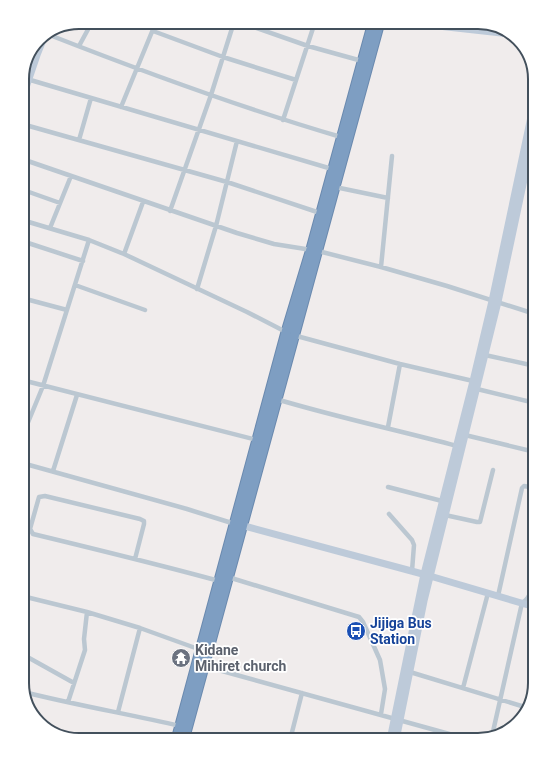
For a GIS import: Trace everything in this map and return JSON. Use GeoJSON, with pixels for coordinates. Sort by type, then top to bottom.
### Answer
{"type":"FeatureCollection","features":[{"type":"Feature","properties":{"kind":"highway"},"geometry":{"type":"LineString","coordinates":[[314,250],[320,213],[371,29]]}},
{"type":"Feature","properties":{"kind":"highway"},"geometry":{"type":"LineString","coordinates":[[186,733],[228,577],[257,441],[314,250],[335,186],[378,29]]}},
{"type":"Feature","properties":{"kind":"highway"},"geometry":{"type":"LineString","coordinates":[[178,733],[219,581],[239,525],[276,399],[289,334]]}},
{"type":"Feature","properties":{"kind":"main road"},"geometry":{"type":"LineString","coordinates":[[32,64],[38,50]]}},
{"type":"Feature","properties":{"kind":"main road"},"geometry":{"type":"LineString","coordinates":[[392,733],[410,672],[427,575],[445,515],[485,355],[528,134]]}},
{"type":"Feature","properties":{"kind":"main road"},"geometry":{"type":"LineString","coordinates":[[396,733],[397,719],[442,501],[495,302],[528,169]]}},
{"type":"Feature","properties":{"kind":"main road"},"geometry":{"type":"LineString","coordinates":[[239,525],[427,575],[528,605]]}},
{"type":"Feature","properties":{"kind":"street"},"geometry":{"type":"LineString","coordinates":[[79,46],[88,29]]}},
{"type":"Feature","properties":{"kind":"street"},"geometry":{"type":"LineString","coordinates":[[170,211],[211,95],[232,29]]}},
{"type":"Feature","properties":{"kind":"street"},"geometry":{"type":"LineString","coordinates":[[259,29],[308,46],[362,61]]}},
{"type":"Feature","properties":{"kind":"street"},"geometry":{"type":"LineString","coordinates":[[282,120],[314,29]]}},
{"type":"Feature","properties":{"kind":"street"},"geometry":{"type":"LineString","coordinates":[[121,107],[153,31],[222,57],[296,80]]}},
{"type":"Feature","properties":{"kind":"street"},"geometry":{"type":"LineString","coordinates":[[53,37],[138,69],[282,120],[341,137]]}},
{"type":"Feature","properties":{"kind":"street"},"geometry":{"type":"LineString","coordinates":[[29,81],[91,98],[332,169]]}},
{"type":"Feature","properties":{"kind":"street"},"geometry":{"type":"LineString","coordinates":[[79,140],[91,98]]}},
{"type":"Feature","properties":{"kind":"street"},"geometry":{"type":"LineString","coordinates":[[29,126],[227,182],[320,213]]}},
{"type":"Feature","properties":{"kind":"street"},"geometry":{"type":"LineString","coordinates":[[197,289],[216,226],[238,141]]}},
{"type":"Feature","properties":{"kind":"street"},"geometry":{"type":"LineString","coordinates":[[381,267],[392,156]]}},
{"type":"Feature","properties":{"kind":"street"},"geometry":{"type":"LineString","coordinates":[[29,161],[143,202],[274,244],[314,250],[381,267],[528,312]]}},
{"type":"Feature","properties":{"kind":"street"},"geometry":{"type":"LineString","coordinates":[[50,228],[71,176]]}},
{"type":"Feature","properties":{"kind":"street"},"geometry":{"type":"LineString","coordinates":[[335,186],[388,198]]}},
{"type":"Feature","properties":{"kind":"street"},"geometry":{"type":"LineString","coordinates":[[29,192],[60,203]]}},
{"type":"Feature","properties":{"kind":"street"},"geometry":{"type":"LineString","coordinates":[[124,254],[143,202]]}},
{"type":"Feature","properties":{"kind":"street"},"geometry":{"type":"LineString","coordinates":[[29,222],[89,240],[124,254],[247,312],[289,334],[400,364],[473,381]]}},
{"type":"Feature","properties":{"kind":"street"},"geometry":{"type":"LineString","coordinates":[[29,420],[43,386],[89,240]]}},
{"type":"Feature","properties":{"kind":"street"},"geometry":{"type":"LineString","coordinates":[[29,243],[83,260]]}},
{"type":"Feature","properties":{"kind":"street"},"geometry":{"type":"LineString","coordinates":[[75,285],[145,310]]}},
{"type":"Feature","properties":{"kind":"street"},"geometry":{"type":"LineString","coordinates":[[29,300],[67,310]]}},
{"type":"Feature","properties":{"kind":"street"},"geometry":{"type":"LineString","coordinates":[[485,355],[528,364]]}},
{"type":"Feature","properties":{"kind":"street"},"geometry":{"type":"LineString","coordinates":[[388,427],[400,364]]}},
{"type":"Feature","properties":{"kind":"street"},"geometry":{"type":"LineString","coordinates":[[29,382],[257,441]]}},
{"type":"Feature","properties":{"kind":"street"},"geometry":{"type":"LineString","coordinates":[[477,389],[528,401]]}},
{"type":"Feature","properties":{"kind":"street"},"geometry":{"type":"LineString","coordinates":[[53,471],[77,395]]}},
{"type":"Feature","properties":{"kind":"street"},"geometry":{"type":"LineString","coordinates":[[276,399],[457,446]]}},
{"type":"Feature","properties":{"kind":"street"},"geometry":{"type":"LineString","coordinates":[[465,435],[528,450]]}},
{"type":"Feature","properties":{"kind":"street"},"geometry":{"type":"LineString","coordinates":[[29,465],[239,525]]}},
{"type":"Feature","properties":{"kind":"street"},"geometry":{"type":"LineString","coordinates":[[445,515],[480,522],[493,470]]}},
{"type":"Feature","properties":{"kind":"street"},"geometry":{"type":"LineString","coordinates":[[388,486],[442,501]]}},
{"type":"Feature","properties":{"kind":"street"},"geometry":{"type":"LineString","coordinates":[[498,596],[522,488],[524,486],[528,487]]}},
{"type":"Feature","properties":{"kind":"street"},"geometry":{"type":"LineString","coordinates":[[135,558],[144,521],[45,496],[40,497],[30,529],[33,534],[135,558],[219,581]]}},
{"type":"Feature","properties":{"kind":"street"},"geometry":{"type":"LineString","coordinates":[[389,514],[412,540],[414,545],[412,571]]}},
{"type":"Feature","properties":{"kind":"street"},"geometry":{"type":"LineString","coordinates":[[228,577],[359,617],[363,622],[380,660],[385,689],[381,714]]}},
{"type":"Feature","properties":{"kind":"street"},"geometry":{"type":"LineString","coordinates":[[463,688],[488,592]]}},
{"type":"Feature","properties":{"kind":"street"},"geometry":{"type":"LineString","coordinates":[[493,730],[522,603],[528,597]]}},
{"type":"Feature","properties":{"kind":"street"},"geometry":{"type":"LineString","coordinates":[[29,598],[87,612],[140,628],[201,650]]}},
{"type":"Feature","properties":{"kind":"street"},"geometry":{"type":"LineString","coordinates":[[68,702],[85,650],[84,638],[87,612]]}},
{"type":"Feature","properties":{"kind":"street"},"geometry":{"type":"LineString","coordinates":[[118,712],[140,628]]}},
{"type":"Feature","properties":{"kind":"street"},"geometry":{"type":"LineString","coordinates":[[29,658],[74,683]]}},
{"type":"Feature","properties":{"kind":"street"},"geometry":{"type":"LineString","coordinates":[[204,666],[446,733]]}},
{"type":"Feature","properties":{"kind":"street"},"geometry":{"type":"LineString","coordinates":[[410,672],[522,706]]}},
{"type":"Feature","properties":{"kind":"street"},"geometry":{"type":"LineString","coordinates":[[292,733],[302,693]]}},
{"type":"Feature","properties":{"kind":"street"},"geometry":{"type":"LineString","coordinates":[[30,694],[180,726]]}},
{"type":"Feature","properties":{"kind":"place","name":"Jijiga Bus Station"},"geometry":{"type":"Point","coordinates":[356,631]}},
{"type":"Feature","properties":{"kind":"place","name":"Kidane Mihiret church"},"geometry":{"type":"Point","coordinates":[181,658]}}]}
